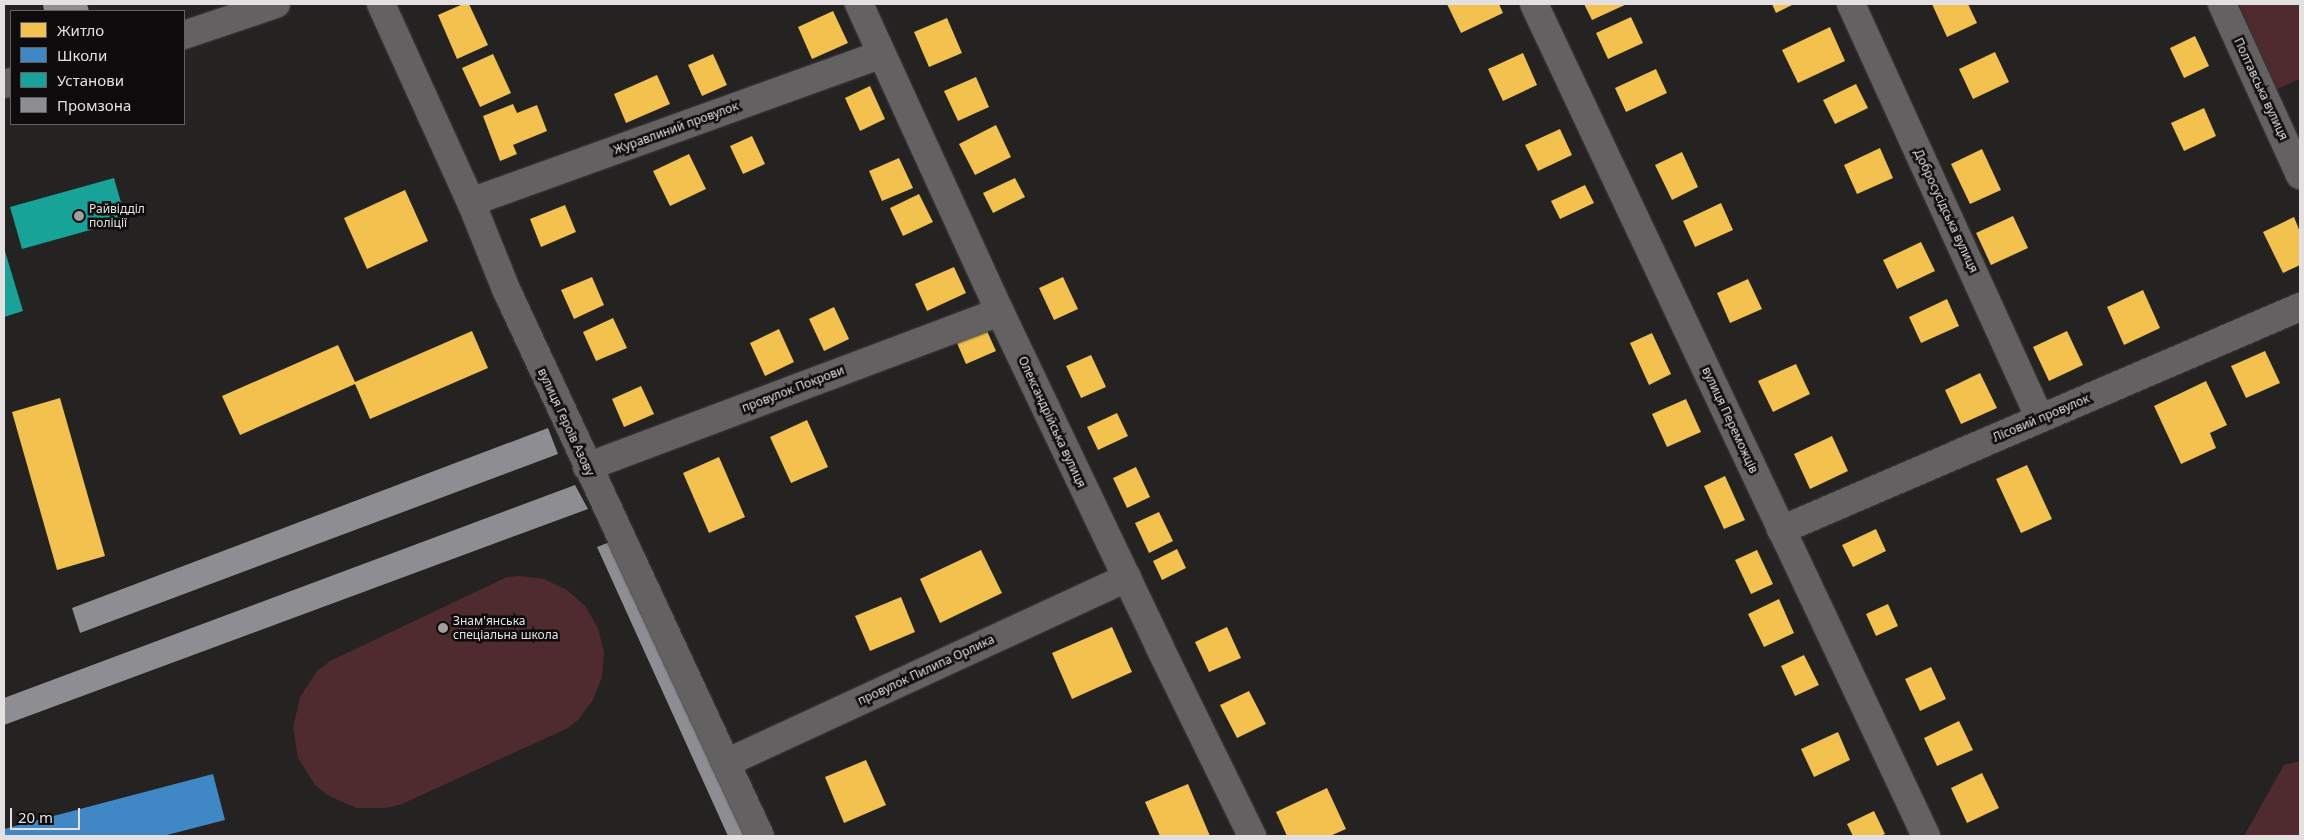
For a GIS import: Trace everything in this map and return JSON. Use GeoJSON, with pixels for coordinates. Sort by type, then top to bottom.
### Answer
{"type":"FeatureCollection","features":[{"type":"Feature","properties":{"kind":"street"},"geometry":{"type":"LineString","coordinates":[[185,35],[276,4]]}},
{"type":"Feature","properties":{"kind":"street","name":"вулиця Героїв Азову"},"geometry":{"type":"LineString","coordinates":[[382,4],[471,202],[506,289],[587,467],[760,836]]}},
{"type":"Feature","properties":{"kind":"street","name":"Олександрійська вулиця"},"geometry":{"type":"LineString","coordinates":[[858,4],[1000,312],[1252,836]]}},
{"type":"Feature","properties":{"kind":"street","name":"вулиця Переможців"},"geometry":{"type":"LineString","coordinates":[[1534,4],[1926,836]]}},
{"type":"Feature","properties":{"kind":"street","name":"Добросусідська вулиця"},"geometry":{"type":"LineString","coordinates":[[1851,4],[2040,418]]}},
{"type":"Feature","properties":{"kind":"street","name":"Полтавська вулиця"},"geometry":{"type":"LineString","coordinates":[[2222,4],[2300,175]]}},
{"type":"Feature","properties":{"kind":"street","name":"Журавлиний провулок"},"geometry":{"type":"LineString","coordinates":[[471,202],[881,54]]}},
{"type":"Feature","properties":{"kind":"street","name":"Лісовий провулок"},"geometry":{"type":"LineString","coordinates":[[1781,530],[2300,307]]}},
{"type":"Feature","properties":{"kind":"street","name":"провулок Покрови"},"geometry":{"type":"LineString","coordinates":[[587,467],[1000,312]]}},
{"type":"Feature","properties":{"kind":"street","name":"провулок Пилипа Орлика"},"geometry":{"type":"LineString","coordinates":[[726,763],[1127,578]]}},
{"type":"Feature","properties":{"kind":"shaded area"},"geometry":{"type":"Polygon","coordinates":[[[2239,4],[2300,4],[2300,79],[2277,89],[2239,4]]]}},
{"type":"Feature","properties":{"kind":"shaded area"},"geometry":{"type":"Polygon","coordinates":[[[519,576],[544,579],[567,590],[585,606],[598,628],[604,652],[602,677],[593,700],[578,720],[568,728],[402,804],[387,808],[356,808],[327,795],[315,785],[298,758],[293,728],[300,697],[317,671],[330,661],[507,577],[519,576]]]}},
{"type":"Feature","properties":{"kind":"shaded area"},"geometry":{"type":"Polygon","coordinates":[[[2300,761],[2300,836],[2244,836],[2284,765],[2300,761]]]}},
{"type":"Feature","properties":{"kind":"building: Житло"},"geometry":{"type":"Polygon","coordinates":[[[463,4],[469,4],[488,45],[457,59],[438,15],[463,4]]]}},
{"type":"Feature","properties":{"kind":"building: Житло"},"geometry":{"type":"Polygon","coordinates":[[[1447,4],[1499,4],[1503,13],[1461,33],[1447,4]]]}},
{"type":"Feature","properties":{"kind":"building: Житло"},"geometry":{"type":"Polygon","coordinates":[[[1584,4],[1627,4],[1592,20],[1584,4]]]}},
{"type":"Feature","properties":{"kind":"building: Житло"},"geometry":{"type":"Polygon","coordinates":[[[1772,4],[1794,4],[1776,13],[1772,4]]]}},
{"type":"Feature","properties":{"kind":"building: Житло"},"geometry":{"type":"Polygon","coordinates":[[[1932,4],[1968,4],[1977,23],[1947,37],[1932,4]]]}},
{"type":"Feature","properties":{"kind":"building: Житло"},"geometry":{"type":"Polygon","coordinates":[[[833,11],[848,43],[812,59],[798,27],[833,11]]]}},
{"type":"Feature","properties":{"kind":"building: Житло"},"geometry":{"type":"Polygon","coordinates":[[[1631,17],[1643,43],[1608,59],[1596,33],[1631,17]]]}},
{"type":"Feature","properties":{"kind":"building: Житло"},"geometry":{"type":"Polygon","coordinates":[[[947,18],[962,53],[929,67],[914,32],[947,18]]]}},
{"type":"Feature","properties":{"kind":"building: Житло"},"geometry":{"type":"Polygon","coordinates":[[[1830,27],[1845,61],[1798,83],[1782,50],[1830,27]]]}},
{"type":"Feature","properties":{"kind":"building: Житло"},"geometry":{"type":"Polygon","coordinates":[[[2195,36],[2209,66],[2184,78],[2170,48],[2195,36]]]}},
{"type":"Feature","properties":{"kind":"building: Житло"},"geometry":{"type":"Polygon","coordinates":[[[1995,52],[2009,82],[1973,99],[1959,69],[1995,52]]]}},
{"type":"Feature","properties":{"kind":"building: Житло"},"geometry":{"type":"Polygon","coordinates":[[[1523,53],[1537,85],[1503,101],[1488,69],[1523,53]]]}},
{"type":"Feature","properties":{"kind":"building: Житло"},"geometry":{"type":"Polygon","coordinates":[[[493,54],[511,93],[480,107],[462,68],[493,54]]]}},
{"type":"Feature","properties":{"kind":"building: Житло"},"geometry":{"type":"Polygon","coordinates":[[[713,54],[727,85],[702,96],[688,65],[713,54]]]}},
{"type":"Feature","properties":{"kind":"building: Житло"},"geometry":{"type":"Polygon","coordinates":[[[1656,69],[1667,93],[1626,112],[1615,88],[1656,69]]]}},
{"type":"Feature","properties":{"kind":"building: Житло"},"geometry":{"type":"Polygon","coordinates":[[[657,75],[670,104],[626,123],[614,94],[657,75]]]}},
{"type":"Feature","properties":{"kind":"building: Житло"},"geometry":{"type":"Polygon","coordinates":[[[976,77],[989,107],[958,121],[944,91],[976,77]]]}},
{"type":"Feature","properties":{"kind":"building: Житло"},"geometry":{"type":"Polygon","coordinates":[[[1856,84],[1868,108],[1835,124],[1823,100],[1856,84]]]}},
{"type":"Feature","properties":{"kind":"building: Житло"},"geometry":{"type":"Polygon","coordinates":[[[870,86],[885,119],[860,131],[845,98],[870,86]]]}},
{"type":"Feature","properties":{"kind":"building: Житло"},"geometry":{"type":"Polygon","coordinates":[[[513,104],[517,113],[537,105],[547,131],[513,145],[517,154],[500,161],[483,116],[513,104]]]}},
{"type":"Feature","properties":{"kind":"building: Житло"},"geometry":{"type":"Polygon","coordinates":[[[2204,108],[2216,136],[2184,151],[2171,123],[2204,108]]]}},
{"type":"Feature","properties":{"kind":"building: Житло"},"geometry":{"type":"Polygon","coordinates":[[[996,125],[1011,157],[975,175],[959,144],[996,125]]]}},
{"type":"Feature","properties":{"kind":"building: Житло"},"geometry":{"type":"Polygon","coordinates":[[[1560,129],[1572,155],[1538,171],[1525,145],[1560,129]]]}},
{"type":"Feature","properties":{"kind":"building: Житло"},"geometry":{"type":"Polygon","coordinates":[[[752,136],[765,164],[743,174],[730,146],[752,136]]]}},
{"type":"Feature","properties":{"kind":"building: Житло"},"geometry":{"type":"Polygon","coordinates":[[[1880,148],[1893,178],[1857,194],[1844,165],[1880,148]]]}},
{"type":"Feature","properties":{"kind":"building: Житло"},"geometry":{"type":"Polygon","coordinates":[[[1982,149],[2001,190],[1970,204],[1951,164],[1982,149]]]}},
{"type":"Feature","properties":{"kind":"building: Житло"},"geometry":{"type":"Polygon","coordinates":[[[1682,152],[1698,187],[1672,200],[1655,165],[1682,152]]]}},
{"type":"Feature","properties":{"kind":"building: Житло"},"geometry":{"type":"Polygon","coordinates":[[[689,154],[706,189],[670,206],[653,171],[689,154]]]}},
{"type":"Feature","properties":{"kind":"building: Житло"},"geometry":{"type":"Polygon","coordinates":[[[899,158],[913,188],[882,201],[869,171],[899,158]]]}},
{"type":"Feature","properties":{"kind":"building: Житло"},"geometry":{"type":"Polygon","coordinates":[[[1015,178],[1025,197],[993,213],[983,193],[1015,178]]]}},
{"type":"Feature","properties":{"kind":"building: Житло"},"geometry":{"type":"Polygon","coordinates":[[[1585,185],[1594,203],[1560,219],[1551,201],[1585,185]]]}},
{"type":"Feature","properties":{"kind":"building: Житло"},"geometry":{"type":"Polygon","coordinates":[[[405,190],[428,241],[367,269],[344,218],[405,190]]]}},
{"type":"Feature","properties":{"kind":"building: Житло"},"geometry":{"type":"Polygon","coordinates":[[[919,194],[933,222],[903,236],[890,208],[919,194]]]}},
{"type":"Feature","properties":{"kind":"building: Житло"},"geometry":{"type":"Polygon","coordinates":[[[1721,203],[1733,230],[1695,247],[1683,221],[1721,203]]]}},
{"type":"Feature","properties":{"kind":"building: Житло"},"geometry":{"type":"Polygon","coordinates":[[[565,205],[576,232],[541,247],[530,219],[565,205]]]}},
{"type":"Feature","properties":{"kind":"building: Житло"},"geometry":{"type":"Polygon","coordinates":[[[2013,216],[2028,248],[1991,265],[1976,233],[2013,216]]]}},
{"type":"Feature","properties":{"kind":"building: Житло"},"geometry":{"type":"Polygon","coordinates":[[[2294,217],[2300,232],[2300,265],[2283,273],[2263,232],[2294,217]]]}},
{"type":"Feature","properties":{"kind":"building: Житло"},"geometry":{"type":"Polygon","coordinates":[[[1921,242],[1935,271],[1897,289],[1883,260],[1921,242]]]}},
{"type":"Feature","properties":{"kind":"building: Житло"},"geometry":{"type":"Polygon","coordinates":[[[954,267],[966,293],[927,311],[915,284],[954,267]]]}},
{"type":"Feature","properties":{"kind":"building: Житло"},"geometry":{"type":"Polygon","coordinates":[[[592,277],[604,305],[574,319],[561,290],[592,277]]]}},
{"type":"Feature","properties":{"kind":"building: Житло"},"geometry":{"type":"Polygon","coordinates":[[[1063,277],[1078,309],[1054,320],[1039,288],[1063,277]]]}},
{"type":"Feature","properties":{"kind":"building: Житло"},"geometry":{"type":"Polygon","coordinates":[[[1748,279],[1762,309],[1730,323],[1717,293],[1748,279]]]}},
{"type":"Feature","properties":{"kind":"building: Житло"},"geometry":{"type":"Polygon","coordinates":[[[2143,290],[2160,328],[2124,345],[2107,307],[2143,290]]]}},
{"type":"Feature","properties":{"kind":"building: Житло"},"geometry":{"type":"Polygon","coordinates":[[[1947,299],[1959,326],[1921,343],[1909,317],[1947,299]]]}},
{"type":"Feature","properties":{"kind":"building: Житло"},"geometry":{"type":"Polygon","coordinates":[[[834,307],[849,339],[824,351],[809,319],[834,307]]]}},
{"type":"Feature","properties":{"kind":"building: Житло"},"geometry":{"type":"Polygon","coordinates":[[[613,318],[627,348],[596,361],[583,332],[613,318]]]}},
{"type":"Feature","properties":{"kind":"building: Житло"},"geometry":{"type":"Polygon","coordinates":[[[779,329],[794,362],[765,376],[750,343],[779,329]]]}},
{"type":"Feature","properties":{"kind":"building: Житло"},"geometry":{"type":"Polygon","coordinates":[[[472,331],[488,368],[370,419],[355,384],[240,435],[222,396],[338,345],[355,382],[472,331]]]}},
{"type":"Feature","properties":{"kind":"building: Житло"},"geometry":{"type":"Polygon","coordinates":[[[987,331],[996,351],[966,364],[957,343],[987,331]]]}},
{"type":"Feature","properties":{"kind":"building: Житло"},"geometry":{"type":"Polygon","coordinates":[[[2067,331],[2083,365],[2049,381],[2033,347],[2067,331]]]}},
{"type":"Feature","properties":{"kind":"building: Житло"},"geometry":{"type":"Polygon","coordinates":[[[1652,333],[1671,374],[1649,385],[1630,343],[1652,333]]]}},
{"type":"Feature","properties":{"kind":"building: Житло"},"geometry":{"type":"Polygon","coordinates":[[[2265,351],[2280,383],[2246,398],[2231,366],[2265,351]]]}},
{"type":"Feature","properties":{"kind":"building: Житло"},"geometry":{"type":"Polygon","coordinates":[[[1091,355],[1106,387],[1081,398],[1066,366],[1091,355]]]}},
{"type":"Feature","properties":{"kind":"building: Житло"},"geometry":{"type":"Polygon","coordinates":[[[1796,364],[1810,394],[1773,412],[1758,381],[1796,364]]]}},
{"type":"Feature","properties":{"kind":"building: Житло"},"geometry":{"type":"Polygon","coordinates":[[[1980,373],[1997,408],[1961,424],[1945,390],[1980,373]]]}},
{"type":"Feature","properties":{"kind":"building: Житло"},"geometry":{"type":"Polygon","coordinates":[[[2206,381],[2227,425],[2210,433],[2216,448],[2181,464],[2154,406],[2206,381]]]}},
{"type":"Feature","properties":{"kind":"building: Житло"},"geometry":{"type":"Polygon","coordinates":[[[641,386],[654,414],[624,427],[612,399],[641,386]]]}},
{"type":"Feature","properties":{"kind":"building: Житло"},"geometry":{"type":"Polygon","coordinates":[[[60,398],[105,556],[57,570],[12,412],[60,398]]]}},
{"type":"Feature","properties":{"kind":"building: Житло"},"geometry":{"type":"Polygon","coordinates":[[[1686,399],[1701,432],[1667,447],[1652,414],[1686,399]]]}},
{"type":"Feature","properties":{"kind":"building: Житло"},"geometry":{"type":"Polygon","coordinates":[[[1117,413],[1128,436],[1098,450],[1087,427],[1117,413]]]}},
{"type":"Feature","properties":{"kind":"building: Житло"},"geometry":{"type":"Polygon","coordinates":[[[807,420],[828,467],[791,483],[770,437],[807,420]]]}},
{"type":"Feature","properties":{"kind":"building: Житло"},"geometry":{"type":"Polygon","coordinates":[[[1832,436],[1848,471],[1810,489],[1794,454],[1832,436]]]}},
{"type":"Feature","properties":{"kind":"building: Житло"},"geometry":{"type":"Polygon","coordinates":[[[719,457],[745,517],[709,533],[683,473],[719,457]]]}},
{"type":"Feature","properties":{"kind":"building: Житло"},"geometry":{"type":"Polygon","coordinates":[[[2027,465],[2052,519],[2021,533],[1996,479],[2027,465]]]}},
{"type":"Feature","properties":{"kind":"building: Житло"},"geometry":{"type":"Polygon","coordinates":[[[1136,467],[1150,497],[1127,508],[1113,478],[1136,467]]]}},
{"type":"Feature","properties":{"kind":"building: Житло"},"geometry":{"type":"Polygon","coordinates":[[[1725,476],[1745,520],[1724,529],[1704,486],[1725,476]]]}},
{"type":"Feature","properties":{"kind":"building: Житло"},"geometry":{"type":"Polygon","coordinates":[[[1159,512],[1173,541],[1149,553],[1135,523],[1159,512]]]}},
{"type":"Feature","properties":{"kind":"building: Житло"},"geometry":{"type":"Polygon","coordinates":[[[1876,529],[1886,551],[1853,567],[1842,545],[1876,529]]]}},
{"type":"Feature","properties":{"kind":"building: Житло"},"geometry":{"type":"Polygon","coordinates":[[[1177,549],[1186,568],[1162,580],[1153,561],[1177,549]]]}},
{"type":"Feature","properties":{"kind":"building: Житло"},"geometry":{"type":"Polygon","coordinates":[[[981,550],[1002,593],[940,623],[920,579],[981,550]]]}},
{"type":"Feature","properties":{"kind":"building: Житло"},"geometry":{"type":"Polygon","coordinates":[[[1757,550],[1773,584],[1751,594],[1735,560],[1757,550]]]}},
{"type":"Feature","properties":{"kind":"building: Житло"},"geometry":{"type":"Polygon","coordinates":[[[901,597],[915,632],[870,651],[855,616],[901,597]]]}},
{"type":"Feature","properties":{"kind":"building: Житло"},"geometry":{"type":"Polygon","coordinates":[[[1779,599],[1794,633],[1764,647],[1748,614],[1779,599]]]}},
{"type":"Feature","properties":{"kind":"building: Житло"},"geometry":{"type":"Polygon","coordinates":[[[1888,604],[1898,626],[1876,636],[1866,614],[1888,604]]]}},
{"type":"Feature","properties":{"kind":"building: Житло"},"geometry":{"type":"Polygon","coordinates":[[[1112,627],[1132,672],[1072,699],[1052,653],[1112,627]]]}},
{"type":"Feature","properties":{"kind":"building: Житло"},"geometry":{"type":"Polygon","coordinates":[[[1227,627],[1241,658],[1209,672],[1195,642],[1227,627]]]}},
{"type":"Feature","properties":{"kind":"building: Житло"},"geometry":{"type":"Polygon","coordinates":[[[1804,655],[1819,685],[1795,696],[1781,666],[1804,655]]]}},
{"type":"Feature","properties":{"kind":"building: Житло"},"geometry":{"type":"Polygon","coordinates":[[[1931,667],[1946,699],[1920,711],[1905,679],[1931,667]]]}},
{"type":"Feature","properties":{"kind":"building: Житло"},"geometry":{"type":"Polygon","coordinates":[[[1249,691],[1266,724],[1237,738],[1220,705],[1249,691]]]}},
{"type":"Feature","properties":{"kind":"building: Житло"},"geometry":{"type":"Polygon","coordinates":[[[1959,721],[1973,750],[1937,766],[1924,738],[1959,721]]]}},
{"type":"Feature","properties":{"kind":"building: Житло"},"geometry":{"type":"Polygon","coordinates":[[[1838,732],[1850,760],[1814,777],[1801,749],[1838,732]]]}},
{"type":"Feature","properties":{"kind":"building: Житло"},"geometry":{"type":"Polygon","coordinates":[[[866,760],[886,805],[844,823],[825,777],[866,760]]]}},
{"type":"Feature","properties":{"kind":"building: Житло"},"geometry":{"type":"Polygon","coordinates":[[[1982,773],[1999,808],[1967,823],[1951,788],[1982,773]]]}},
{"type":"Feature","properties":{"kind":"building: Житло"},"geometry":{"type":"Polygon","coordinates":[[[1188,784],[1210,836],[1160,836],[1145,802],[1188,784]]]}},
{"type":"Feature","properties":{"kind":"building: Житло"},"geometry":{"type":"Polygon","coordinates":[[[1327,788],[1346,829],[1330,836],[1287,836],[1276,812],[1327,788]]]}},
{"type":"Feature","properties":{"kind":"building: Житло"},"geometry":{"type":"Polygon","coordinates":[[[1874,811],[1885,834],[1880,836],[1853,836],[1847,824],[1874,811]]]}},
{"type":"Feature","properties":{"kind":"building: Школи"},"geometry":{"type":"Polygon","coordinates":[[[213,774],[225,820],[163,836],[4,836],[4,829],[213,774]]]}},
{"type":"Feature","properties":{"kind":"building: Установи"},"geometry":{"type":"Polygon","coordinates":[[[114,178],[126,220],[22,249],[10,207],[114,178]]]}},
{"type":"Feature","properties":{"kind":"building: Установи"},"geometry":{"type":"Polygon","coordinates":[[[4,248],[23,311],[4,317],[4,248]]]}},
{"type":"Feature","properties":{"kind":"building: Промзона"},"geometry":{"type":"Polygon","coordinates":[[[43,4],[87,4],[89,10],[44,10],[43,4]]]}},
{"type":"Feature","properties":{"kind":"building: Промзона"},"geometry":{"type":"Polygon","coordinates":[[[548,428],[558,454],[80,633],[72,608],[548,428]]]}},
{"type":"Feature","properties":{"kind":"building: Промзона"},"geometry":{"type":"Polygon","coordinates":[[[575,485],[588,509],[4,725],[4,698],[575,485]]]}},
{"type":"Feature","properties":{"kind":"building: Промзона"},"geometry":{"type":"Polygon","coordinates":[[[615,540],[752,836],[728,836],[597,547],[615,540]]]}},
{"type":"Feature","properties":{"kind":"place","name":"Райвідділ поліції"},"geometry":{"type":"Point","coordinates":[79,216]}},
{"type":"Feature","properties":{"kind":"place","name":"Знам'янська спеціальна школа"},"geometry":{"type":"Point","coordinates":[443,628]}}]}
